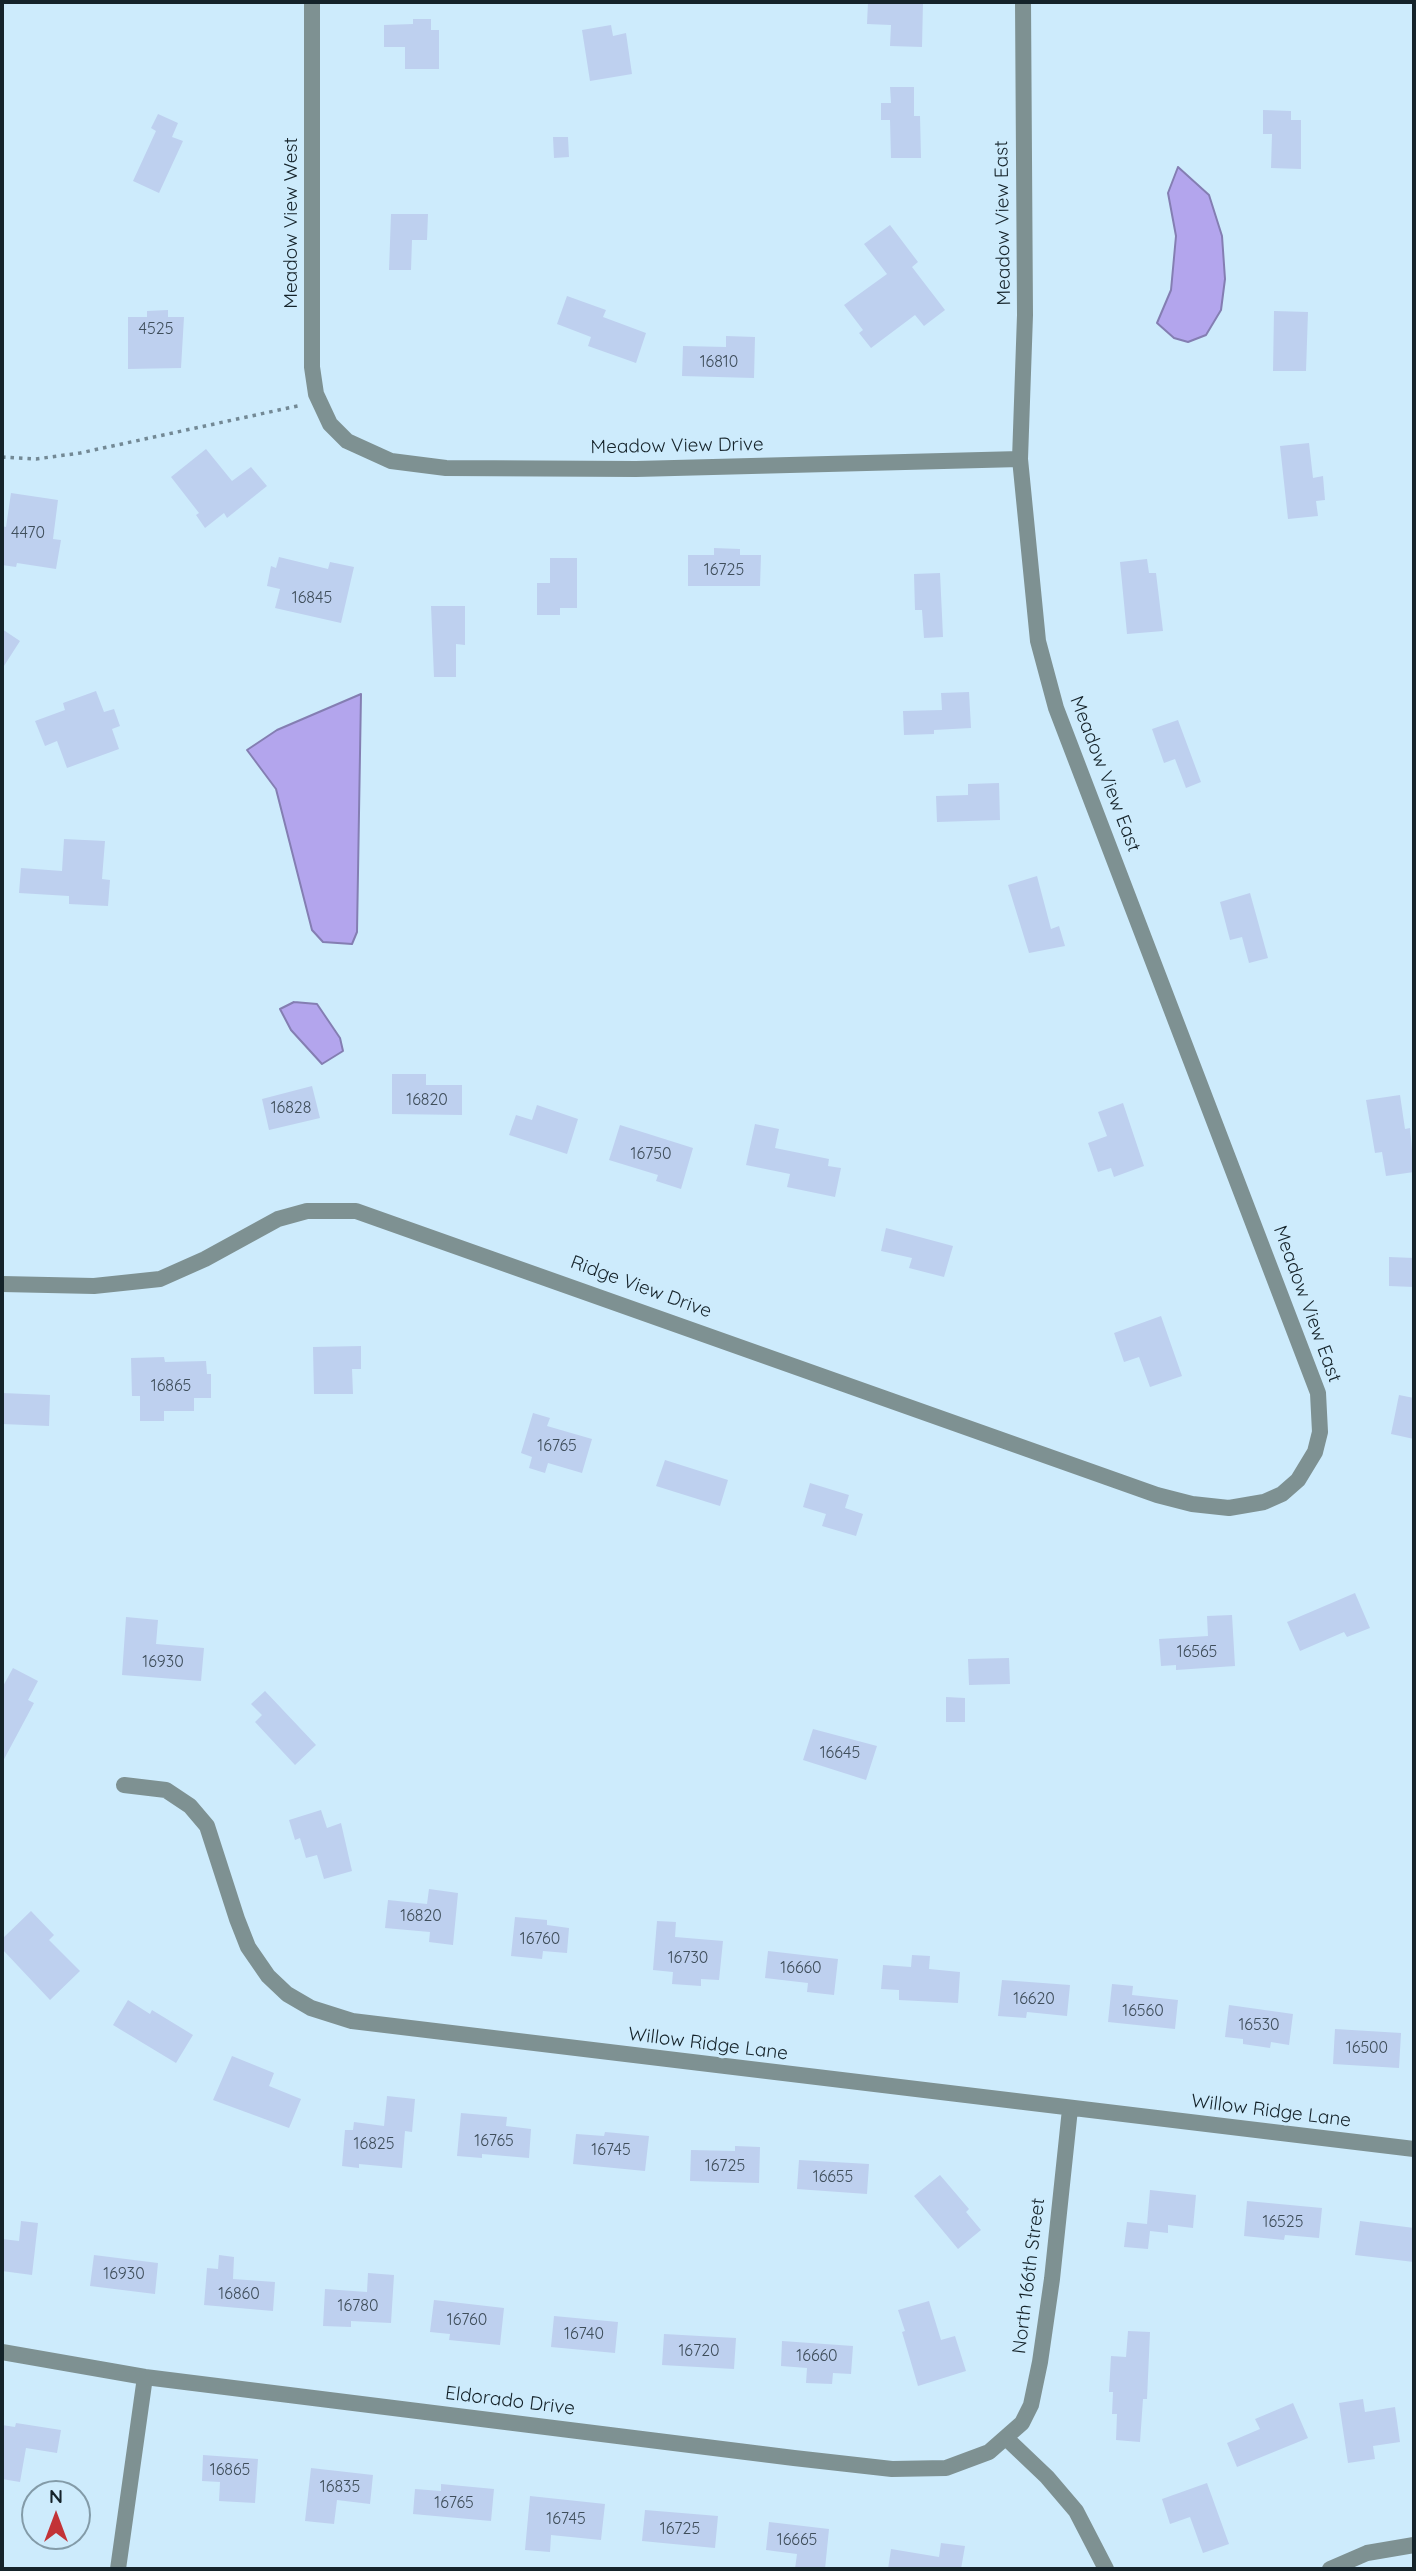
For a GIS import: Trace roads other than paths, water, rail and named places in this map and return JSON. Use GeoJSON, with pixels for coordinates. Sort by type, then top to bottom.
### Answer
{"type":"FeatureCollection","features":[{"type":"Feature","properties":{"kind":"street","name":"Meadow View West"},"geometry":{"type":"LineString","coordinates":[[312,2],[312,367],[320,401],[330,424],[342,436]]}},
{"type":"Feature","properties":{"kind":"street","name":"Meadow View East"},"geometry":{"type":"LineString","coordinates":[[1023,2],[1025,316],[1020,459],[1032,602],[1038,641],[1056,708],[1318,1392],[1320,1432],[1315,1452],[1298,1480],[1282,1494],[1264,1502]]}},
{"type":"Feature","properties":{"kind":"street","name":"Meadow View Drive"},"geometry":{"type":"LineString","coordinates":[[342,436],[362,450],[391,461],[446,468],[650,468],[1020,459]]}},
{"type":"Feature","properties":{"kind":"street","name":"Ridge View Drive"},"geometry":{"type":"LineString","coordinates":[[2,1284],[94,1286],[160,1279],[205,1259],[278,1220],[307,1211],[356,1210],[1157,1495],[1192,1504],[1229,1508],[1264,1502]]}},
{"type":"Feature","properties":{"kind":"street","name":"Willow Ridge Lane"},"geometry":{"type":"LineString","coordinates":[[124,1785],[166,1790],[190,1806],[207,1826],[248,1947],[268,1976],[287,1994],[311,2008],[352,2021],[392,2028],[1414,2149]]}},
{"type":"Feature","properties":{"kind":"street","name":"North 166th Street"},"geometry":{"type":"LineString","coordinates":[[1006,2438],[1022,2423],[1031,2405],[1040,2362],[1070,2109]]}},
{"type":"Feature","properties":{"kind":"street","name":"Eldorado Drive"},"geometry":{"type":"LineString","coordinates":[[2,2352],[145,2377],[892,2469],[947,2468],[989,2452],[1006,2438]]}},
{"type":"Feature","properties":{"kind":"street"},"geometry":{"type":"LineString","coordinates":[[118,2569],[145,2377]]}},
{"type":"Feature","properties":{"kind":"street"},"geometry":{"type":"LineString","coordinates":[[1006,2438],[1047,2477],[1076,2511],[1106,2569]]}},
{"type":"Feature","properties":{"kind":"street"},"geometry":{"type":"LineString","coordinates":[[1330,2569],[1367,2553],[1414,2545]]}}]}
